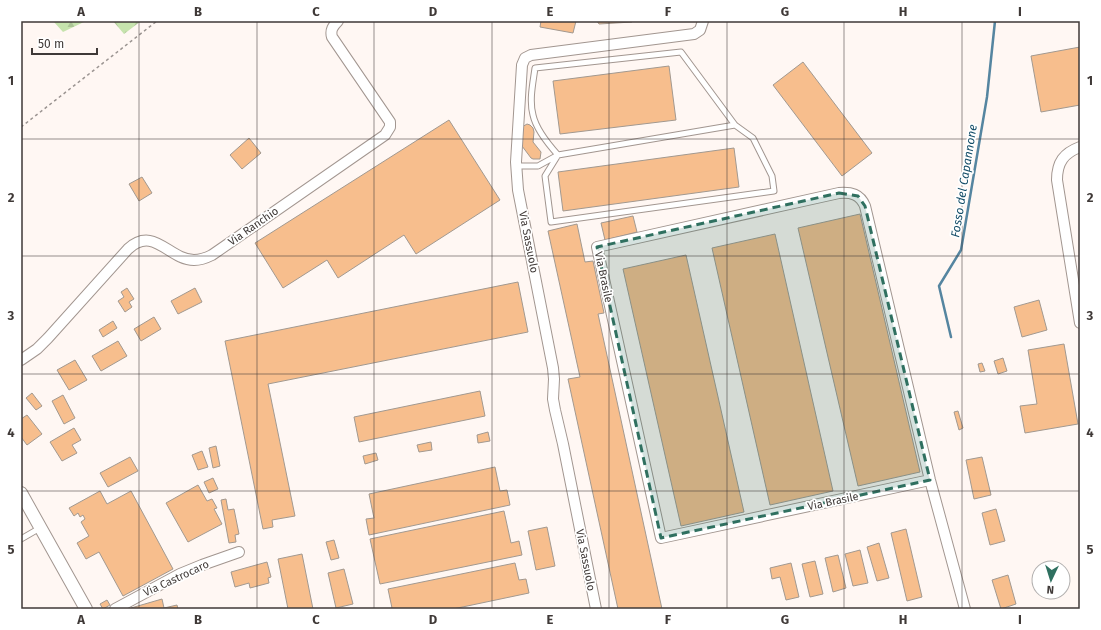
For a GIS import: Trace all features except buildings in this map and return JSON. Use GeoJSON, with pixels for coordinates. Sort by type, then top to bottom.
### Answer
{"type":"FeatureCollection","features":[{"type":"Feature","properties":{"kind":"street","name":"Via Ranchio"},"geometry":{"type":"LineString","coordinates":[[21,360],[32,353],[48,338],[134,244],[141,241],[150,241],[186,259],[195,260],[206,258],[385,135],[390,127],[390,122],[332,37],[331,31],[338,21]]}},
{"type":"Feature","properties":{"kind":"street","name":"Via Sassuolo"},"geometry":{"type":"LineString","coordinates":[[596,609],[555,410],[553,399],[553,368],[518,190],[516,166],[522,65],[524,60],[531,55],[696,34],[700,30],[702,21]]}},
{"type":"Feature","properties":{"kind":"street"},"geometry":{"type":"LineString","coordinates":[[1080,147],[1070,152],[1061,160],[1058,166],[1057,180],[1080,323]]}},
{"type":"Feature","properties":{"kind":"street","name":"Via Brasile"},"geometry":{"type":"LineString","coordinates":[[930,480],[660,538],[597,247],[839,193],[850,193],[858,196],[865,206],[930,480],[966,609]]}},
{"type":"Feature","properties":{"kind":"street"},"geometry":{"type":"LineString","coordinates":[[21,493],[86,609]]}},
{"type":"Feature","properties":{"kind":"street","name":"Via Castrocaro"},"geometry":{"type":"LineString","coordinates":[[115,609],[180,574],[239,552]]}},
{"type":"Feature","properties":{"kind":"lane"},"geometry":{"type":"LineString","coordinates":[[681,52],[735,125],[753,138],[772,176],[774,190],[551,222],[545,176],[558,155],[548,144],[533,116],[531,93],[535,68],[681,52]]}},
{"type":"Feature","properties":{"kind":"lane"},"geometry":{"type":"LineString","coordinates":[[516,166],[538,166],[558,155],[735,125]]}},
{"type":"Feature","properties":{"kind":"lane"},"geometry":{"type":"LineString","coordinates":[[21,539],[40,527]]}},
{"type":"Feature","properties":{"kind":"path"},"geometry":{"type":"LineString","coordinates":[[21,127],[157,21]]}},
{"type":"Feature","properties":{"kind":"highlighted area"},"geometry":{"type":"Polygon","coordinates":[[[839,193],[858,196],[865,206],[930,480],[661,538],[597,247],[839,193]]]}},
{"type":"Feature","properties":{"kind":"green space"},"geometry":{"type":"Polygon","coordinates":[[[53,21],[86,21],[63,32],[53,21]]]}},
{"type":"Feature","properties":{"kind":"green space"},"geometry":{"type":"Polygon","coordinates":[[[113,21],[141,21],[124,34],[113,21]]]}},
{"type":"Feature","properties":{"kind":"waterway","name":"Fosso del Capannone"},"geometry":{"type":"LineString","coordinates":[[951,337],[939,286],[961,250],[987,97],[995,21]]}}]}
